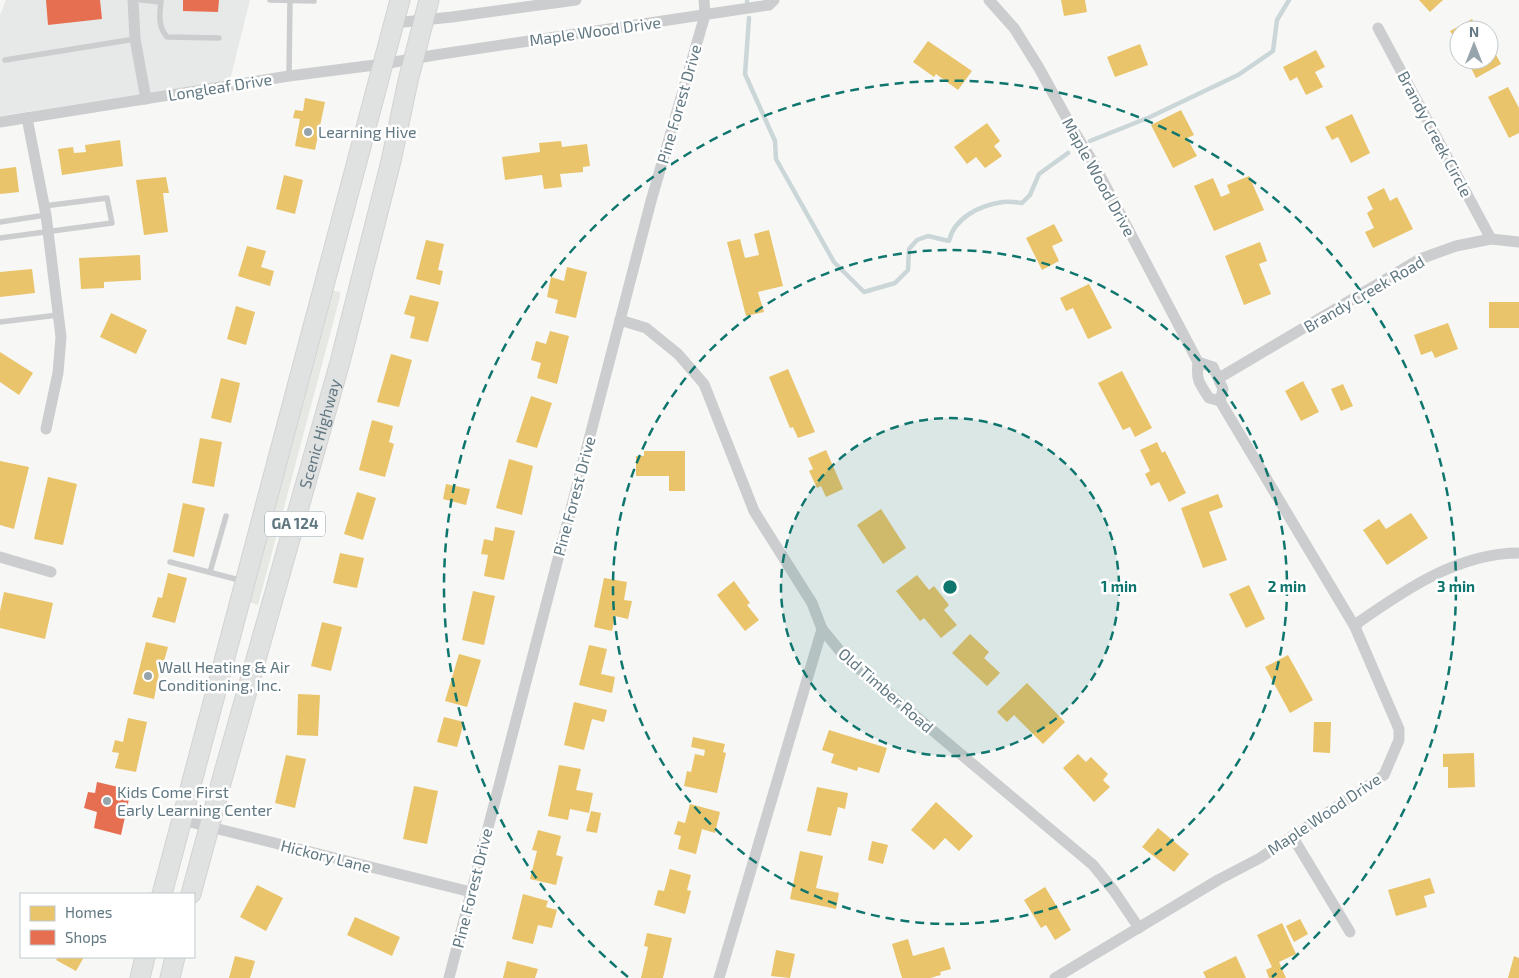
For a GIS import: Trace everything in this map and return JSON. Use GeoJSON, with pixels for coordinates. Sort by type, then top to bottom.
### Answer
{"type":"FeatureCollection","features":[{"type":"Feature","properties":{"kind":"highway","name":"Scenic Highway"},"geometry":{"type":"LineString","coordinates":[[162,893],[400,0]]}},
{"type":"Feature","properties":{"kind":"highway","name":"Scenic Highway"},"geometry":{"type":"LineString","coordinates":[[192,893],[340,362],[391,161],[429,0]]}},
{"type":"Feature","properties":{"kind":"highway"},"geometry":{"type":"LineString","coordinates":[[140,978],[145,958]]}},
{"type":"Feature","properties":{"kind":"highway"},"geometry":{"type":"LineString","coordinates":[[170,978],[175,958]]}},
{"type":"Feature","properties":{"kind":"street"},"geometry":{"type":"LineString","coordinates":[[133,0],[135,39],[146,99]]}},
{"type":"Feature","properties":{"kind":"street","name":"Maple Wood Drive"},"geometry":{"type":"LineString","coordinates":[[394,22],[424,20],[576,0]]}},
{"type":"Feature","properties":{"kind":"street"},"geometry":{"type":"LineString","coordinates":[[704,0],[705,15]]}},
{"type":"Feature","properties":{"kind":"street","name":"Maple Wood Drive"},"geometry":{"type":"LineString","coordinates":[[414,59],[769,5],[774,0]]}},
{"type":"Feature","properties":{"kind":"street","name":"Maple Wood Drive"},"geometry":{"type":"LineString","coordinates":[[989,0],[1014,28],[1094,162],[1198,362],[1196,376],[1209,398],[1220,401],[1354,627],[1394,713],[1399,729],[1399,740],[1384,774],[1260,858],[1218,880],[1055,978]]}},
{"type":"Feature","properties":{"kind":"street","name":"Pine Forest Drive"},"geometry":{"type":"LineString","coordinates":[[449,978],[651,201],[705,15]]}},
{"type":"Feature","properties":{"kind":"street","name":"Brandy Creek Circle"},"geometry":{"type":"LineString","coordinates":[[1378,28],[1491,239]]}},
{"type":"Feature","properties":{"kind":"street","name":"Longleaf Drive"},"geometry":{"type":"LineString","coordinates":[[0,122],[289,76],[414,59]]}},
{"type":"Feature","properties":{"kind":"street"},"geometry":{"type":"LineString","coordinates":[[27,118],[45,210],[61,337],[58,373],[46,429]]}},
{"type":"Feature","properties":{"kind":"street","name":"Brandy Creek Road"},"geometry":{"type":"LineString","coordinates":[[1219,378],[1420,259],[1456,246],[1491,239],[1519,242]]}},
{"type":"Feature","properties":{"kind":"street","name":"Old Timber Road"},"geometry":{"type":"LineString","coordinates":[[620,320],[646,328],[678,354],[704,384],[754,511],[812,603],[822,629],[845,657],[1092,865],[1114,891],[1139,928]]}},
{"type":"Feature","properties":{"kind":"street","name":"Maple Wood Drive"},"geometry":{"type":"LineString","coordinates":[[1198,362],[1213,367],[1223,389],[1220,401]]}},
{"type":"Feature","properties":{"kind":"street"},"geometry":{"type":"LineString","coordinates":[[1354,627],[1403,591],[1466,561],[1503,553],[1519,553]]}},
{"type":"Feature","properties":{"kind":"street"},"geometry":{"type":"LineString","coordinates":[[0,557],[51,572]]}},
{"type":"Feature","properties":{"kind":"street"},"geometry":{"type":"LineString","coordinates":[[719,978],[822,629]]}},
{"type":"Feature","properties":{"kind":"street","name":"Hickory Lane"},"geometry":{"type":"LineString","coordinates":[[182,820],[471,892]]}},
{"type":"Feature","properties":{"kind":"street"},"geometry":{"type":"LineString","coordinates":[[1292,836],[1350,932]]}},
{"type":"Feature","properties":{"kind":"lane"},"geometry":{"type":"LineString","coordinates":[[141,0],[161,1],[159,22],[162,31],[167,36],[219,38]]}},
{"type":"Feature","properties":{"kind":"lane"},"geometry":{"type":"LineString","coordinates":[[270,0],[314,0]]}},
{"type":"Feature","properties":{"kind":"lane"},"geometry":{"type":"LineString","coordinates":[[289,76],[290,0]]}},
{"type":"Feature","properties":{"kind":"lane"},"geometry":{"type":"LineString","coordinates":[[5,60],[135,39]]}},
{"type":"Feature","properties":{"kind":"lane"},"geometry":{"type":"LineString","coordinates":[[0,222],[45,210],[107,198],[112,222],[0,238]]}},
{"type":"Feature","properties":{"kind":"lane"},"geometry":{"type":"LineString","coordinates":[[0,322],[58,315]]}},
{"type":"Feature","properties":{"kind":"lane"},"geometry":{"type":"LineString","coordinates":[[210,572],[226,516]]}},
{"type":"Feature","properties":{"kind":"lane"},"geometry":{"type":"LineString","coordinates":[[170,562],[245,582]]}},
{"type":"Feature","properties":{"kind":"shaded area"},"geometry":{"type":"Polygon","coordinates":[[[6,0],[250,0],[230,80],[0,116],[0,15],[6,0]]]}},
{"type":"Feature","properties":{"kind":"shaded area"},"geometry":{"type":"Polygon","coordinates":[[[331,290],[340,292],[340,297],[258,605],[249,602],[331,290]]]}},
{"type":"Feature","properties":{"kind":"building: Homes"},"geometry":{"type":"Polygon","coordinates":[[[1061,0],[1085,0],[1087,12],[1064,16],[1061,0]]]}},
{"type":"Feature","properties":{"kind":"building: Homes"},"geometry":{"type":"Polygon","coordinates":[[[1419,0],[1443,0],[1430,12],[1419,0]]]}},
{"type":"Feature","properties":{"kind":"building: Homes"},"geometry":{"type":"Polygon","coordinates":[[[928,41],[972,71],[958,90],[936,74],[934,77],[913,62],[928,41]]]}},
{"type":"Feature","properties":{"kind":"building: Homes"},"geometry":{"type":"Polygon","coordinates":[[[1140,44],[1148,65],[1115,77],[1107,57],[1140,44]]]}},
{"type":"Feature","properties":{"kind":"building: Homes"},"geometry":{"type":"Polygon","coordinates":[[[1316,50],[1325,67],[1315,72],[1323,87],[1306,95],[1297,77],[1290,81],[1283,67],[1316,50]]]}},
{"type":"Feature","properties":{"kind":"building: Homes"},"geometry":{"type":"Polygon","coordinates":[[[1472,70],[1490,70],[1476,78],[1472,70]]]}},
{"type":"Feature","properties":{"kind":"building: Homes"},"geometry":{"type":"Polygon","coordinates":[[[1508,87],[1519,108],[1519,133],[1509,138],[1488,97],[1508,87]]]}},
{"type":"Feature","properties":{"kind":"building: Homes","name":"Learning Hive"},"geometry":{"type":"Polygon","coordinates":[[[305,98],[325,102],[315,150],[295,146],[300,119],[293,118],[295,110],[303,111],[305,98]]]}},
{"type":"Feature","properties":{"kind":"building: Homes"},"geometry":{"type":"Polygon","coordinates":[[[1181,110],[1194,135],[1187,138],[1197,156],[1173,168],[1151,125],[1181,110]]]}},
{"type":"Feature","properties":{"kind":"building: Homes"},"geometry":{"type":"Polygon","coordinates":[[[1352,114],[1370,153],[1351,163],[1338,137],[1332,140],[1325,127],[1352,114]]]}},
{"type":"Feature","properties":{"kind":"building: Homes"},"geometry":{"type":"Polygon","coordinates":[[[987,123],[1000,141],[994,146],[1002,156],[985,168],[976,157],[967,164],[954,147],[987,123]]]}},
{"type":"Feature","properties":{"kind":"building: Homes"},"geometry":{"type":"Polygon","coordinates":[[[120,140],[123,166],[62,175],[58,149],[73,147],[74,153],[86,152],[85,145],[120,140]]]}},
{"type":"Feature","properties":{"kind":"building: Homes"},"geometry":{"type":"Polygon","coordinates":[[[561,141],[562,147],[587,144],[590,166],[583,167],[583,172],[560,174],[562,187],[544,189],[542,175],[505,180],[502,157],[540,152],[539,143],[561,141]]]}},
{"type":"Feature","properties":{"kind":"building: Homes"},"geometry":{"type":"Polygon","coordinates":[[[16,167],[19,192],[0,194],[0,169],[16,167]]]}},
{"type":"Feature","properties":{"kind":"building: Homes"},"geometry":{"type":"Polygon","coordinates":[[[284,175],[303,180],[295,214],[276,209],[284,175]]]}},
{"type":"Feature","properties":{"kind":"building: Homes"},"geometry":{"type":"Polygon","coordinates":[[[1249,176],[1264,210],[1214,231],[1194,186],[1213,178],[1221,197],[1230,193],[1227,185],[1249,176]]]}},
{"type":"Feature","properties":{"kind":"building: Homes"},"geometry":{"type":"Polygon","coordinates":[[[166,177],[169,193],[163,193],[168,232],[144,235],[136,180],[166,177]]]}},
{"type":"Feature","properties":{"kind":"building: Homes"},"geometry":{"type":"Polygon","coordinates":[[[1384,188],[1390,201],[1397,197],[1413,229],[1373,248],[1365,232],[1374,228],[1367,213],[1373,209],[1367,197],[1384,188]]]}},
{"type":"Feature","properties":{"kind":"building: Homes"},"geometry":{"type":"Polygon","coordinates":[[[1054,224],[1063,241],[1052,246],[1059,261],[1042,270],[1026,238],[1054,224]]]}},
{"type":"Feature","properties":{"kind":"building: Homes"},"geometry":{"type":"Polygon","coordinates":[[[769,230],[783,286],[758,292],[764,312],[746,316],[727,242],[740,239],[745,258],[759,255],[754,234],[769,230]]]}},
{"type":"Feature","properties":{"kind":"building: Homes"},"geometry":{"type":"Polygon","coordinates":[[[426,240],[444,244],[438,270],[443,271],[440,285],[416,279],[426,240]]]}},
{"type":"Feature","properties":{"kind":"building: Homes"},"geometry":{"type":"Polygon","coordinates":[[[1260,242],[1267,261],[1259,264],[1271,294],[1244,305],[1225,256],[1260,242]]]}},
{"type":"Feature","properties":{"kind":"building: Homes"},"geometry":{"type":"Polygon","coordinates":[[[247,246],[266,251],[261,267],[274,271],[270,286],[238,276],[247,246]]]}},
{"type":"Feature","properties":{"kind":"building: Homes"},"geometry":{"type":"Polygon","coordinates":[[[140,255],[141,280],[104,282],[104,288],[81,289],[79,258],[140,255]]]}},
{"type":"Feature","properties":{"kind":"building: Homes"},"geometry":{"type":"Polygon","coordinates":[[[567,267],[587,272],[576,318],[555,313],[558,300],[547,297],[551,277],[564,281],[567,267]]]}},
{"type":"Feature","properties":{"kind":"building: Homes"},"geometry":{"type":"Polygon","coordinates":[[[32,269],[35,293],[0,297],[0,272],[32,269]]]}},
{"type":"Feature","properties":{"kind":"building: Homes"},"geometry":{"type":"Polygon","coordinates":[[[1089,284],[1112,328],[1088,339],[1073,308],[1066,311],[1060,298],[1089,284]]]}},
{"type":"Feature","properties":{"kind":"building: Homes"},"geometry":{"type":"Polygon","coordinates":[[[410,295],[439,302],[428,342],[410,338],[415,317],[404,314],[410,295]]]}},
{"type":"Feature","properties":{"kind":"building: Homes"},"geometry":{"type":"Polygon","coordinates":[[[1489,302],[1519,302],[1519,328],[1489,328],[1489,302]]]}},
{"type":"Feature","properties":{"kind":"building: Homes"},"geometry":{"type":"Polygon","coordinates":[[[236,306],[255,312],[246,345],[227,339],[236,306]]]}},
{"type":"Feature","properties":{"kind":"building: Homes"},"geometry":{"type":"Polygon","coordinates":[[[111,313],[147,330],[136,354],[100,337],[111,313]]]}},
{"type":"Feature","properties":{"kind":"building: Homes"},"geometry":{"type":"Polygon","coordinates":[[[1448,323],[1458,349],[1435,358],[1432,351],[1421,355],[1414,335],[1448,323]]]}},
{"type":"Feature","properties":{"kind":"building: Homes"},"geometry":{"type":"Polygon","coordinates":[[[550,331],[569,336],[557,384],[537,378],[541,363],[531,360],[536,341],[546,344],[550,331]]]}},
{"type":"Feature","properties":{"kind":"building: Homes"},"geometry":{"type":"Polygon","coordinates":[[[0,352],[33,373],[19,395],[0,382],[0,352]]]}},
{"type":"Feature","properties":{"kind":"building: Homes"},"geometry":{"type":"Polygon","coordinates":[[[391,354],[412,360],[399,407],[377,402],[391,354]]]}},
{"type":"Feature","properties":{"kind":"building: Homes"},"geometry":{"type":"Polygon","coordinates":[[[788,369],[815,432],[798,438],[793,427],[790,428],[769,377],[788,369]]]}},
{"type":"Feature","properties":{"kind":"building: Homes"},"geometry":{"type":"Polygon","coordinates":[[[1122,371],[1152,428],[1135,437],[1130,427],[1123,430],[1098,383],[1122,371]]]}},
{"type":"Feature","properties":{"kind":"building: Homes"},"geometry":{"type":"Polygon","coordinates":[[[221,378],[240,383],[231,423],[211,418],[221,378]]]}},
{"type":"Feature","properties":{"kind":"building: Homes"},"geometry":{"type":"Polygon","coordinates":[[[1303,381],[1319,412],[1301,421],[1285,391],[1303,381]]]}},
{"type":"Feature","properties":{"kind":"building: Homes"},"geometry":{"type":"Polygon","coordinates":[[[1343,384],[1353,406],[1341,411],[1331,389],[1343,384]]]}},
{"type":"Feature","properties":{"kind":"building: Homes"},"geometry":{"type":"Polygon","coordinates":[[[531,396],[552,403],[537,448],[516,442],[531,396]]]}},
{"type":"Feature","properties":{"kind":"building: Homes"},"geometry":{"type":"Polygon","coordinates":[[[372,420],[393,426],[389,442],[394,444],[385,477],[359,470],[372,420]]]}},
{"type":"Feature","properties":{"kind":"building: Homes"},"geometry":{"type":"Polygon","coordinates":[[[200,438],[222,442],[214,487],[192,483],[200,438]]]}},
{"type":"Feature","properties":{"kind":"building: Homes"},"geometry":{"type":"Polygon","coordinates":[[[1157,442],[1162,453],[1165,451],[1186,493],[1169,502],[1159,482],[1151,486],[1145,474],[1150,471],[1140,450],[1157,442]]]}},
{"type":"Feature","properties":{"kind":"building: Homes"},"geometry":{"type":"Polygon","coordinates":[[[826,450],[843,489],[826,497],[821,486],[817,488],[809,471],[813,469],[808,458],[826,450]]]}},
{"type":"Feature","properties":{"kind":"building: Homes"},"geometry":{"type":"Polygon","coordinates":[[[644,451],[685,451],[685,491],[669,491],[669,476],[636,476],[636,456],[644,456],[644,451]]]}},
{"type":"Feature","properties":{"kind":"building: Homes"},"geometry":{"type":"Polygon","coordinates":[[[509,459],[533,466],[522,515],[496,508],[509,459]]]}},
{"type":"Feature","properties":{"kind":"building: Homes"},"geometry":{"type":"Polygon","coordinates":[[[0,461],[29,467],[14,529],[0,525],[0,461]]]}},
{"type":"Feature","properties":{"kind":"building: Homes"},"geometry":{"type":"Polygon","coordinates":[[[48,477],[77,484],[63,545],[34,539],[48,477]]]}},
{"type":"Feature","properties":{"kind":"building: Homes"},"geometry":{"type":"Polygon","coordinates":[[[446,484],[470,489],[466,505],[443,499],[446,484]]]}},
{"type":"Feature","properties":{"kind":"building: Homes"},"geometry":{"type":"Polygon","coordinates":[[[357,492],[376,498],[363,540],[344,534],[357,492]]]}},
{"type":"Feature","properties":{"kind":"building: Homes"},"geometry":{"type":"Polygon","coordinates":[[[1218,494],[1223,507],[1209,512],[1227,560],[1203,568],[1181,508],[1218,494]]]}},
{"type":"Feature","properties":{"kind":"building: Homes"},"geometry":{"type":"Polygon","coordinates":[[[183,503],[205,508],[194,557],[173,552],[183,503]]]}},
{"type":"Feature","properties":{"kind":"building: Homes"},"geometry":{"type":"Polygon","coordinates":[[[881,509],[906,548],[883,564],[857,525],[881,509]]]}},
{"type":"Feature","properties":{"kind":"building: Homes"},"geometry":{"type":"Polygon","coordinates":[[[1411,513],[1428,538],[1387,565],[1363,530],[1379,519],[1386,529],[1411,513]]]}},
{"type":"Feature","properties":{"kind":"building: Homes"},"geometry":{"type":"Polygon","coordinates":[[[495,527],[515,531],[504,580],[484,576],[488,555],[481,554],[484,539],[493,541],[495,527]]]}},
{"type":"Feature","properties":{"kind":"building: Homes"},"geometry":{"type":"Polygon","coordinates":[[[340,553],[364,558],[357,588],[333,583],[340,553]]]}},
{"type":"Feature","properties":{"kind":"building: Homes"},"geometry":{"type":"Polygon","coordinates":[[[168,573],[187,578],[175,623],[152,617],[158,597],[162,598],[168,573]]]}},
{"type":"Feature","properties":{"kind":"building: Homes"},"geometry":{"type":"Polygon","coordinates":[[[917,575],[929,590],[934,586],[949,605],[944,610],[957,625],[941,638],[924,618],[920,621],[896,591],[917,575]]]}},
{"type":"Feature","properties":{"kind":"building: Homes"},"geometry":{"type":"Polygon","coordinates":[[[604,578],[627,582],[624,600],[632,601],[628,619],[615,616],[612,631],[594,627],[604,578]]]}},
{"type":"Feature","properties":{"kind":"building: Homes"},"geometry":{"type":"Polygon","coordinates":[[[734,581],[750,603],[747,605],[759,620],[745,631],[717,595],[734,581]]]}},
{"type":"Feature","properties":{"kind":"building: Homes"},"geometry":{"type":"Polygon","coordinates":[[[1249,585],[1265,619],[1246,628],[1229,594],[1249,585]]]}},
{"type":"Feature","properties":{"kind":"building: Homes"},"geometry":{"type":"Polygon","coordinates":[[[473,591],[495,596],[484,645],[462,640],[473,591]]]}},
{"type":"Feature","properties":{"kind":"building: Homes"},"geometry":{"type":"Polygon","coordinates":[[[4,592],[53,603],[45,639],[0,628],[0,611],[4,592]]]}},
{"type":"Feature","properties":{"kind":"building: Homes"},"geometry":{"type":"Polygon","coordinates":[[[322,622],[342,627],[331,671],[311,666],[322,622]]]}},
{"type":"Feature","properties":{"kind":"building: Homes"},"geometry":{"type":"Polygon","coordinates":[[[970,634],[989,652],[984,658],[1000,673],[987,686],[952,653],[970,634]]]}},
{"type":"Feature","properties":{"kind":"building: Homes","name":"Wall Heating & Air Conditioning, Inc."},"geometry":{"type":"Polygon","coordinates":[[[146,642],[168,647],[162,668],[160,668],[154,699],[133,694],[146,642]]]}},
{"type":"Feature","properties":{"kind":"building: Homes"},"geometry":{"type":"Polygon","coordinates":[[[589,645],[607,649],[601,674],[615,677],[612,693],[579,685],[589,645]]]}},
{"type":"Feature","properties":{"kind":"building: Homes"},"geometry":{"type":"Polygon","coordinates":[[[459,654],[481,660],[467,707],[445,701],[459,654]]]}},
{"type":"Feature","properties":{"kind":"building: Homes"},"geometry":{"type":"Polygon","coordinates":[[[1288,655],[1313,700],[1290,713],[1265,667],[1288,655]]]}},
{"type":"Feature","properties":{"kind":"building: Homes"},"geometry":{"type":"Polygon","coordinates":[[[1027,683],[1065,722],[1043,744],[1014,715],[1007,722],[997,712],[1027,683]]]}},
{"type":"Feature","properties":{"kind":"building: Homes"},"geometry":{"type":"Polygon","coordinates":[[[298,694],[320,695],[318,736],[297,735],[298,694]]]}},
{"type":"Feature","properties":{"kind":"building: Homes"},"geometry":{"type":"Polygon","coordinates":[[[574,702],[607,710],[604,722],[592,719],[584,750],[564,745],[574,702]]]}},
{"type":"Feature","properties":{"kind":"building: Homes"},"geometry":{"type":"Polygon","coordinates":[[[444,717],[464,722],[457,747],[437,742],[444,717]]]}},
{"type":"Feature","properties":{"kind":"building: Homes"},"geometry":{"type":"Polygon","coordinates":[[[128,718],[147,722],[136,772],[115,768],[119,753],[112,752],[115,740],[123,742],[128,718]]]}},
{"type":"Feature","properties":{"kind":"building: Homes"},"geometry":{"type":"Polygon","coordinates":[[[1314,722],[1331,722],[1330,753],[1313,752],[1314,722]]]}},
{"type":"Feature","properties":{"kind":"building: Homes"},"geometry":{"type":"Polygon","coordinates":[[[829,730],[887,748],[879,773],[858,767],[857,771],[831,763],[834,754],[822,750],[829,730]]]}},
{"type":"Feature","properties":{"kind":"building: Homes"},"geometry":{"type":"Polygon","coordinates":[[[693,737],[725,744],[723,752],[726,753],[717,793],[684,786],[687,771],[691,772],[695,754],[704,756],[705,750],[691,747],[693,737]]]}},
{"type":"Feature","properties":{"kind":"building: Homes"},"geometry":{"type":"Polygon","coordinates":[[[1474,753],[1475,787],[1448,788],[1448,767],[1443,767],[1443,754],[1474,753]]]}},
{"type":"Feature","properties":{"kind":"building: Homes"},"geometry":{"type":"Polygon","coordinates":[[[1078,754],[1086,762],[1091,757],[1108,774],[1103,780],[1110,787],[1094,802],[1063,768],[1078,754]]]}},
{"type":"Feature","properties":{"kind":"building: Homes"},"geometry":{"type":"Polygon","coordinates":[[[286,755],[306,759],[295,808],[275,803],[286,755]]]}},
{"type":"Feature","properties":{"kind":"building: Homes"},"geometry":{"type":"Polygon","coordinates":[[[559,765],[581,769],[576,790],[593,793],[589,813],[570,809],[568,820],[548,816],[559,765]]]}},
{"type":"Feature","properties":{"kind":"building: Homes"},"geometry":{"type":"Polygon","coordinates":[[[414,786],[438,791],[427,844],[403,839],[414,786]]]}},
{"type":"Feature","properties":{"kind":"building: Homes"},"geometry":{"type":"Polygon","coordinates":[[[817,787],[848,793],[845,809],[838,807],[831,836],[807,831],[817,787]]]}},
{"type":"Feature","properties":{"kind":"building: Homes"},"geometry":{"type":"Polygon","coordinates":[[[936,802],[973,836],[959,851],[945,838],[934,850],[911,830],[936,802]]]}},
{"type":"Feature","properties":{"kind":"building: Homes"},"geometry":{"type":"Polygon","coordinates":[[[690,804],[720,812],[715,833],[702,829],[696,854],[678,849],[681,836],[674,834],[678,821],[685,823],[690,804]]]}},
{"type":"Feature","properties":{"kind":"building: Homes"},"geometry":{"type":"Polygon","coordinates":[[[591,811],[601,813],[597,833],[586,831],[591,811]]]}},
{"type":"Feature","properties":{"kind":"building: Homes"},"geometry":{"type":"Polygon","coordinates":[[[1158,828],[1189,854],[1174,872],[1142,847],[1158,828]]]}},
{"type":"Feature","properties":{"kind":"building: Homes"},"geometry":{"type":"Polygon","coordinates":[[[538,830],[561,836],[556,855],[563,857],[556,885],[530,879],[537,851],[532,850],[538,830]]]}},
{"type":"Feature","properties":{"kind":"building: Homes"},"geometry":{"type":"Polygon","coordinates":[[[872,841],[888,845],[883,864],[868,860],[872,841]]]}},
{"type":"Feature","properties":{"kind":"building: Homes"},"geometry":{"type":"Polygon","coordinates":[[[800,851],[823,856],[816,888],[839,893],[836,909],[790,899],[800,851]]]}},
{"type":"Feature","properties":{"kind":"building: Homes"},"geometry":{"type":"Polygon","coordinates":[[[670,869],[691,875],[687,890],[691,891],[685,914],[654,905],[658,890],[664,891],[670,869]]]}},
{"type":"Feature","properties":{"kind":"building: Homes"},"geometry":{"type":"Polygon","coordinates":[[[1430,878],[1435,893],[1424,896],[1427,907],[1396,916],[1388,890],[1430,878]]]}},
{"type":"Feature","properties":{"kind":"building: Homes"},"geometry":{"type":"Polygon","coordinates":[[[257,885],[283,898],[266,931],[240,917],[257,885]]]}},
{"type":"Feature","properties":{"kind":"building: Homes"},"geometry":{"type":"Polygon","coordinates":[[[1045,887],[1071,930],[1055,940],[1046,925],[1041,928],[1024,900],[1045,887]]]}},
{"type":"Feature","properties":{"kind":"building: Homes"},"geometry":{"type":"Polygon","coordinates":[[[523,894],[548,901],[546,907],[557,910],[552,928],[538,925],[533,944],[512,939],[523,894]]]}},
{"type":"Feature","properties":{"kind":"building: Homes"},"geometry":{"type":"Polygon","coordinates":[[[355,917],[400,937],[392,956],[347,935],[355,917]]]}},
{"type":"Feature","properties":{"kind":"building: Homes"},"geometry":{"type":"Polygon","coordinates":[[[1300,919],[1308,934],[1294,942],[1286,926],[1300,919]]]}},
{"type":"Feature","properties":{"kind":"building: Homes"},"geometry":{"type":"Polygon","coordinates":[[[1282,923],[1296,954],[1279,962],[1286,978],[1269,978],[1266,970],[1272,967],[1257,935],[1282,923]]]}},
{"type":"Feature","properties":{"kind":"building: Homes"},"geometry":{"type":"Polygon","coordinates":[[[647,933],[672,938],[663,978],[641,978],[648,947],[644,946],[647,933]]]}},
{"type":"Feature","properties":{"kind":"building: Homes"},"geometry":{"type":"Polygon","coordinates":[[[908,939],[913,956],[944,947],[951,969],[940,972],[941,975],[930,978],[902,978],[892,944],[908,939]]]}},
{"type":"Feature","properties":{"kind":"building: Homes"},"geometry":{"type":"Polygon","coordinates":[[[776,950],[795,954],[790,978],[771,976],[776,950]]]}},
{"type":"Feature","properties":{"kind":"building: Homes"},"geometry":{"type":"Polygon","coordinates":[[[235,956],[255,961],[250,978],[229,978],[235,956]]]}},
{"type":"Feature","properties":{"kind":"building: Homes"},"geometry":{"type":"Polygon","coordinates":[[[1236,956],[1246,978],[1206,978],[1203,972],[1236,956]]]}},
{"type":"Feature","properties":{"kind":"building: Homes"},"geometry":{"type":"Polygon","coordinates":[[[1514,956],[1519,958],[1519,978],[1508,978],[1514,956]]]}},
{"type":"Feature","properties":{"kind":"building: Homes"},"geometry":{"type":"Polygon","coordinates":[[[57,958],[83,958],[76,971],[56,960],[57,958]]]}},
{"type":"Feature","properties":{"kind":"building: Homes"},"geometry":{"type":"Polygon","coordinates":[[[507,961],[538,969],[535,978],[503,978],[507,961]]]}},
{"type":"Feature","properties":{"kind":"building: Shops"},"geometry":{"type":"Polygon","coordinates":[[[46,0],[100,0],[102,19],[48,25],[46,0]]]}},
{"type":"Feature","properties":{"kind":"building: Shops"},"geometry":{"type":"Polygon","coordinates":[[[183,0],[219,0],[218,12],[183,11],[183,0]]]}},
{"type":"Feature","properties":{"kind":"building: Shops","name":"Kids Come First Early Learning Center"},"geometry":{"type":"Polygon","coordinates":[[[97,782],[131,790],[121,835],[94,828],[97,812],[84,808],[88,792],[95,793],[97,782]]]}},
{"type":"Feature","properties":{"kind":"waterway"},"geometry":{"type":"LineString","coordinates":[[1090,141],[1150,117],[1238,75],[1273,51],[1277,20],[1289,0]]}},
{"type":"Feature","properties":{"kind":"waterway"},"geometry":{"type":"LineString","coordinates":[[749,18],[745,74],[775,141],[776,159],[834,262],[864,292],[895,283],[908,270],[909,249],[917,240],[928,236],[949,241],[956,226],[969,214],[986,206],[1003,202],[1022,203],[1030,195],[1039,174],[1068,153]]}},
{"type":"Feature","properties":{"kind":"place","name":"Learning Hive"},"geometry":{"type":"Point","coordinates":[308,132]}},
{"type":"Feature","properties":{"kind":"place","name":"Wall Heating & Air Conditioning, Inc."},"geometry":{"type":"Point","coordinates":[148,676]}},
{"type":"Feature","properties":{"kind":"place","name":"Kids Come First Early Learning Center"},"geometry":{"type":"Point","coordinates":[107,801]}}]}
